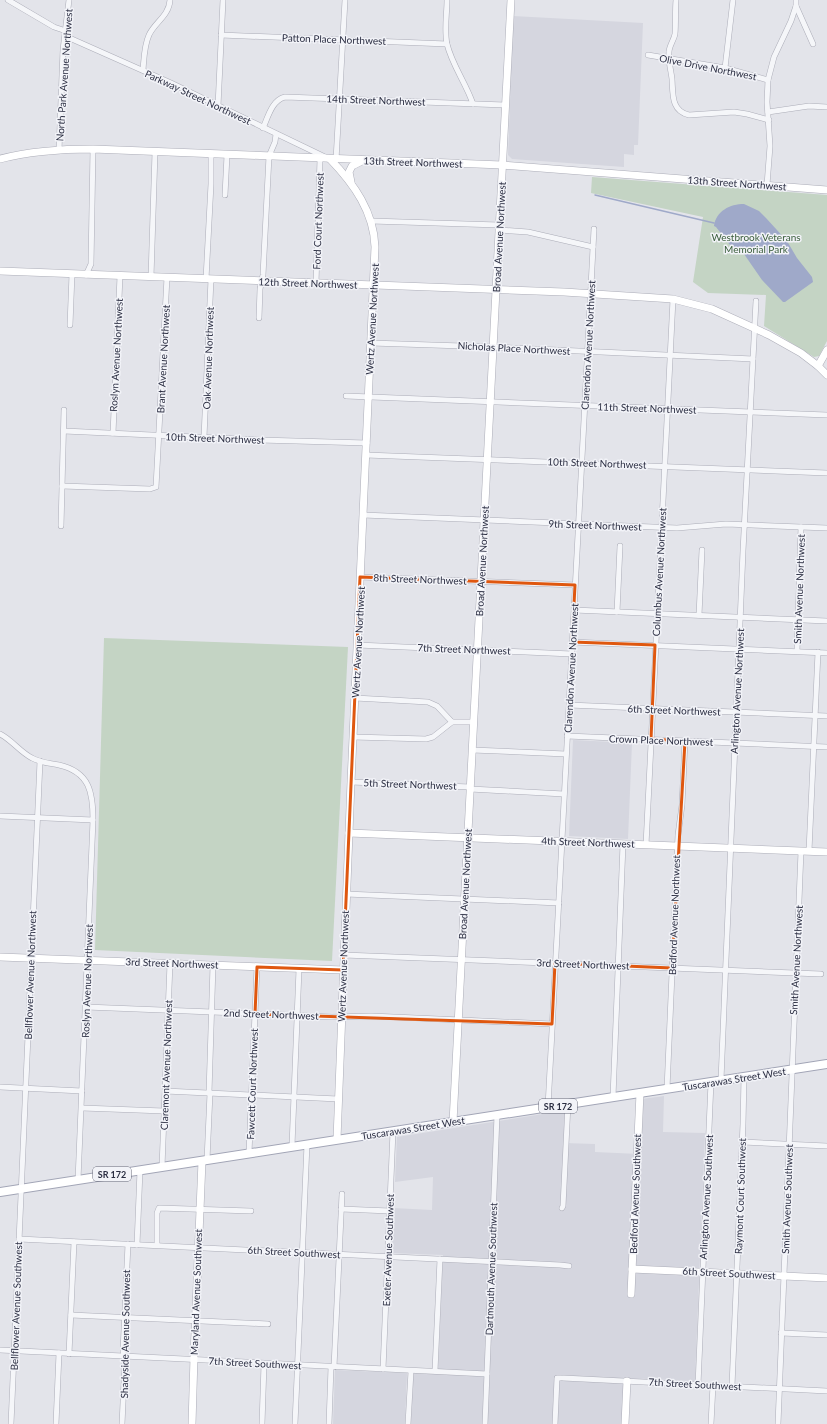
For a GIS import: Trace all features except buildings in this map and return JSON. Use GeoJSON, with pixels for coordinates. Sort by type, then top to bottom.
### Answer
{"type":"FeatureCollection","features":[{"type":"Feature","properties":{"kind":"main road","name":"Tuscarawas Street West"},"geometry":{"type":"LineString","coordinates":[[0,1192],[827,1064]]}},
{"type":"Feature","properties":{"kind":"street","name":"Parkway Street Northwest"},"geometry":{"type":"LineString","coordinates":[[8,0],[66,34],[333,160]]}},
{"type":"Feature","properties":{"kind":"street","name":"North Park Avenue Northwest"},"geometry":{"type":"LineString","coordinates":[[59,150],[64,50],[69,0]]}},
{"type":"Feature","properties":{"kind":"street"},"geometry":{"type":"LineString","coordinates":[[143,70],[149,36],[153,28],[166,13],[170,0]]}},
{"type":"Feature","properties":{"kind":"street"},"geometry":{"type":"LineString","coordinates":[[218,106],[223,0]]}},
{"type":"Feature","properties":{"kind":"street"},"geometry":{"type":"LineString","coordinates":[[333,160],[340,99],[345,0]]}},
{"type":"Feature","properties":{"kind":"street"},"geometry":{"type":"LineString","coordinates":[[447,0],[446,34],[448,44],[473,104]]}},
{"type":"Feature","properties":{"kind":"street","name":"Broad Avenue Northwest"},"geometry":{"type":"LineString","coordinates":[[453,1122],[511,0]]}},
{"type":"Feature","properties":{"kind":"street"},"geometry":{"type":"LineString","coordinates":[[676,0],[674,36],[669,48],[668,59],[674,102],[677,108],[683,113],[693,115],[741,113],[769,120]]}},
{"type":"Feature","properties":{"kind":"street"},"geometry":{"type":"LineString","coordinates":[[725,68],[733,0]]}},
{"type":"Feature","properties":{"kind":"street"},"geometry":{"type":"LineString","coordinates":[[796,3],[813,44]]}},
{"type":"Feature","properties":{"kind":"street"},"geometry":{"type":"LineString","coordinates":[[767,185],[770,146],[767,92],[768,80],[774,58],[791,21],[796,3]]}},
{"type":"Feature","properties":{"kind":"street","name":"Patton Place Northwest"},"geometry":{"type":"LineString","coordinates":[[221,35],[448,44]]}},
{"type":"Feature","properties":{"kind":"street","name":"Olive Drive Northwest"},"geometry":{"type":"LineString","coordinates":[[648,55],[725,68],[768,80]]}},
{"type":"Feature","properties":{"kind":"street","name":"14th Street Northwest"},"geometry":{"type":"LineString","coordinates":[[263,128],[275,103],[283,98],[505,105]]}},
{"type":"Feature","properties":{"kind":"street"},"geometry":{"type":"LineString","coordinates":[[768,112],[809,106],[827,107]]}},
{"type":"Feature","properties":{"kind":"street"},"geometry":{"type":"LineString","coordinates":[[259,318],[260,289],[263,275],[269,156],[276,134]]}},
{"type":"Feature","properties":{"kind":"street","name":"13th Street Northwest"},"geometry":{"type":"LineString","coordinates":[[0,159],[35,152],[59,150],[269,156],[333,160],[502,165],[827,190]]}},
{"type":"Feature","properties":{"kind":"street"},"geometry":{"type":"LineString","coordinates":[[86,274],[90,264],[93,150]]}},
{"type":"Feature","properties":{"kind":"street"},"geometry":{"type":"LineString","coordinates":[[151,277],[155,152]]}},
{"type":"Feature","properties":{"kind":"street","name":"Oak Avenue Northwest"},"geometry":{"type":"LineString","coordinates":[[204,438],[211,154]]}},
{"type":"Feature","properties":{"kind":"street"},"geometry":{"type":"LineString","coordinates":[[225,195],[227,155]]}},
{"type":"Feature","properties":{"kind":"street","name":"Ford Court Northwest"},"geometry":{"type":"LineString","coordinates":[[316,283],[320,159]]}},
{"type":"Feature","properties":{"kind":"street","name":"Wertz Avenue Northwest"},"geometry":{"type":"LineString","coordinates":[[333,160],[365,205],[371,221],[376,247],[346,894],[337,1140]]}},
{"type":"Feature","properties":{"kind":"street"},"geometry":{"type":"LineString","coordinates":[[351,184],[349,172],[352,166],[364,160]]}},
{"type":"Feature","properties":{"kind":"street"},"geometry":{"type":"LineString","coordinates":[[371,221],[499,228],[528,232],[593,247]]}},
{"type":"Feature","properties":{"kind":"street","name":"Clarendon Avenue Northwest"},"geometry":{"type":"LineString","coordinates":[[548,1107],[594,230]]}},
{"type":"Feature","properties":{"kind":"street","name":"12th Street Northwest"},"geometry":{"type":"LineString","coordinates":[[0,271],[496,290],[673,299],[712,309],[783,342],[801,353],[827,375]]}},
{"type":"Feature","properties":{"kind":"street"},"geometry":{"type":"LineString","coordinates":[[70,325],[72,274]]}},
{"type":"Feature","properties":{"kind":"street","name":"Roslyn Avenue Northwest"},"geometry":{"type":"LineString","coordinates":[[113,434],[120,276]]}},
{"type":"Feature","properties":{"kind":"street","name":"Brant Avenue Northwest"},"geometry":{"type":"LineString","coordinates":[[62,486],[156,488],[160,436],[167,277]]}},
{"type":"Feature","properties":{"kind":"street","name":"Columbus Avenue Northwest"},"geometry":{"type":"LineString","coordinates":[[646,845],[673,299]]}},
{"type":"Feature","properties":{"kind":"street","name":"Arlington Avenue Northwest"},"geometry":{"type":"LineString","coordinates":[[721,1080],[736,712],[756,301]]}},
{"type":"Feature","properties":{"kind":"street","name":"Nicholas Place Northwest"},"geometry":{"type":"LineString","coordinates":[[371,343],[753,359]]}},
{"type":"Feature","properties":{"kind":"street"},"geometry":{"type":"LineString","coordinates":[[818,366],[827,350]]}},
{"type":"Feature","properties":{"kind":"street","name":"11th Street Northwest"},"geometry":{"type":"LineString","coordinates":[[346,396],[827,415]]}},
{"type":"Feature","properties":{"kind":"street"},"geometry":{"type":"LineString","coordinates":[[61,526],[64,410]]}},
{"type":"Feature","properties":{"kind":"street","name":"10th Street Northwest"},"geometry":{"type":"LineString","coordinates":[[64,431],[204,438],[367,443]]}},
{"type":"Feature","properties":{"kind":"street","name":"10th Street Northwest"},"geometry":{"type":"LineString","coordinates":[[366,454],[827,473]]}},
{"type":"Feature","properties":{"kind":"street","name":"9th Street Northwest"},"geometry":{"type":"LineString","coordinates":[[363,515],[677,528],[726,524],[827,528]]}},
{"type":"Feature","properties":{"kind":"street","name":"Smith Avenue Northwest"},"geometry":{"type":"LineString","coordinates":[[798,651],[801,527]]}},
{"type":"Feature","properties":{"kind":"street"},"geometry":{"type":"LineString","coordinates":[[617,612],[620,546]]}},
{"type":"Feature","properties":{"kind":"street"},"geometry":{"type":"LineString","coordinates":[[699,615],[702,550]]}},
{"type":"Feature","properties":{"kind":"street","name":"8th Street Northwest"},"geometry":{"type":"LineString","coordinates":[[360,577],[575,585]]}},
{"type":"Feature","properties":{"kind":"street"},"geometry":{"type":"LineString","coordinates":[[574,610],[827,621]]}},
{"type":"Feature","properties":{"kind":"street"},"geometry":{"type":"LineString","coordinates":[[572,642],[827,652]]}},
{"type":"Feature","properties":{"kind":"street","name":"7th Street Northwest"},"geometry":{"type":"LineString","coordinates":[[357,645],[572,654]]}},
{"type":"Feature","properties":{"kind":"street"},"geometry":{"type":"LineString","coordinates":[[810,851],[814,715],[818,652]]}},
{"type":"Feature","properties":{"kind":"street"},"geometry":{"type":"LineString","coordinates":[[355,698],[428,702],[437,706],[452,722]]}},
{"type":"Feature","properties":{"kind":"street","name":"6th Street Northwest"},"geometry":{"type":"LineString","coordinates":[[569,705],[827,716]]}},
{"type":"Feature","properties":{"kind":"street"},"geometry":{"type":"LineString","coordinates":[[353,737],[426,740],[433,738],[452,722],[473,722]]}},
{"type":"Feature","properties":{"kind":"street"},"geometry":{"type":"LineString","coordinates":[[0,734],[12,741],[30,757],[40,762]]}},
{"type":"Feature","properties":{"kind":"street","name":"Crown Place Northwest"},"geometry":{"type":"LineString","coordinates":[[567,736],[827,747]]}},
{"type":"Feature","properties":{"kind":"street","name":"Bedford Avenue Northwest"},"geometry":{"type":"LineString","coordinates":[[667,1089],[677,846],[682,805],[685,741]]}},
{"type":"Feature","properties":{"kind":"street"},"geometry":{"type":"LineString","coordinates":[[472,750],[566,754]]}},
{"type":"Feature","properties":{"kind":"street","name":"Roslyn Avenue Northwest"},"geometry":{"type":"LineString","coordinates":[[40,762],[60,765],[78,773],[87,783],[92,796],[93,820],[88,960],[78,1180]]}},
{"type":"Feature","properties":{"kind":"street","name":"Bellflower Avenue Northwest"},"geometry":{"type":"LineString","coordinates":[[21,1189],[40,762]]}},
{"type":"Feature","properties":{"kind":"street","name":"5th Street Northwest"},"geometry":{"type":"LineString","coordinates":[[351,782],[564,794]]}},
{"type":"Feature","properties":{"kind":"street"},"geometry":{"type":"LineString","coordinates":[[0,816],[93,820]]}},
{"type":"Feature","properties":{"kind":"street","name":"4th Street Northwest"},"geometry":{"type":"LineString","coordinates":[[349,833],[827,852]]}},
{"type":"Feature","properties":{"kind":"street"},"geometry":{"type":"LineString","coordinates":[[613,1097],[623,844]]}},
{"type":"Feature","properties":{"kind":"street","name":"Smith Avenue Northwest"},"geometry":{"type":"LineString","coordinates":[[792,1070],[801,851]]}},
{"type":"Feature","properties":{"kind":"street"},"geometry":{"type":"LineString","coordinates":[[346,894],[559,903]]}},
{"type":"Feature","properties":{"kind":"street","name":"3rd Street Northwest"},"geometry":{"type":"LineString","coordinates":[[344,955],[821,974]]}},
{"type":"Feature","properties":{"kind":"street","name":"3rd Street Northwest"},"geometry":{"type":"LineString","coordinates":[[0,957],[343,970]]}},
{"type":"Feature","properties":{"kind":"street","name":"Claremont Avenue Northwest"},"geometry":{"type":"LineString","coordinates":[[162,1167],[170,963]]}},
{"type":"Feature","properties":{"kind":"street"},"geometry":{"type":"LineString","coordinates":[[204,1160],[209,1093],[213,965]]}},
{"type":"Feature","properties":{"kind":"street","name":"Fawcett Court Northwest"},"geometry":{"type":"LineString","coordinates":[[249,1153],[257,967]]}},
{"type":"Feature","properties":{"kind":"street"},"geometry":{"type":"LineString","coordinates":[[292,1146],[299,968]]}},
{"type":"Feature","properties":{"kind":"street","name":"2nd Street Northwest"},"geometry":{"type":"LineString","coordinates":[[86,1007],[255,1014],[371,1016],[552,1024]]}},
{"type":"Feature","properties":{"kind":"street","name":"Smith Avenue Southwest"},"geometry":{"type":"LineString","coordinates":[[778,1424],[792,1070]]}},
{"type":"Feature","properties":{"kind":"street","name":"Raymont Court Southwest"},"geometry":{"type":"LineString","coordinates":[[732,1386],[744,1077]]}},
{"type":"Feature","properties":{"kind":"street","name":"Arlington Avenue Southwest"},"geometry":{"type":"LineString","coordinates":[[698,1385],[710,1082]]}},
{"type":"Feature","properties":{"kind":"street"},"geometry":{"type":"LineString","coordinates":[[0,1087],[82,1091]]}},
{"type":"Feature","properties":{"kind":"street"},"geometry":{"type":"LineString","coordinates":[[164,1091],[338,1099]]}},
{"type":"Feature","properties":{"kind":"street","name":"Bedford Avenue Southwest"},"geometry":{"type":"LineString","coordinates":[[631,1294],[640,1093]]}},
{"type":"Feature","properties":{"kind":"street"},"geometry":{"type":"LineString","coordinates":[[562,1208],[568,1104]]}},
{"type":"Feature","properties":{"kind":"street"},"geometry":{"type":"LineString","coordinates":[[82,1108],[164,1111]]}},
{"type":"Feature","properties":{"kind":"street","name":"Dartmouth Avenue Southwest"},"geometry":{"type":"LineString","coordinates":[[485,1424],[497,1115]]}},
{"type":"Feature","properties":{"kind":"street","name":"Exeter Avenue Southwest"},"geometry":{"type":"LineString","coordinates":[[383,1369],[393,1131]]}},
{"type":"Feature","properties":{"kind":"street"},"geometry":{"type":"LineString","coordinates":[[742,1142],[827,1146]]}},
{"type":"Feature","properties":{"kind":"street"},"geometry":{"type":"LineString","coordinates":[[295,1424],[307,1144]]}},
{"type":"Feature","properties":{"kind":"street","name":"Maryland Avenue Southwest"},"geometry":{"type":"LineString","coordinates":[[192,1424],[198,1248],[204,1160]]}},
{"type":"Feature","properties":{"kind":"street"},"geometry":{"type":"LineString","coordinates":[[137,1244],[140,1170]]}},
{"type":"Feature","properties":{"kind":"street","name":"Bellflower Avenue Southwest"},"geometry":{"type":"LineString","coordinates":[[11,1424],[21,1189]]}},
{"type":"Feature","properties":{"kind":"street"},"geometry":{"type":"LineString","coordinates":[[329,1424],[342,1194]]}},
{"type":"Feature","properties":{"kind":"street"},"geometry":{"type":"LineString","coordinates":[[157,1246],[157,1212],[159,1208],[251,1211]]}},
{"type":"Feature","properties":{"kind":"street"},"geometry":{"type":"LineString","coordinates":[[341,1209],[390,1211]]}},
{"type":"Feature","properties":{"kind":"street","name":"6th Street Southwest"},"geometry":{"type":"LineString","coordinates":[[19,1239],[572,1266]]}},
{"type":"Feature","properties":{"kind":"street"},"geometry":{"type":"LineString","coordinates":[[69,1354],[74,1242]]}},
{"type":"Feature","properties":{"kind":"street","name":"Shadyside Avenue Southwest"},"geometry":{"type":"LineString","coordinates":[[122,1424],[124,1317],[128,1244]]}},
{"type":"Feature","properties":{"kind":"street"},"geometry":{"type":"LineString","coordinates":[[435,1371],[440,1259]]}},
{"type":"Feature","properties":{"kind":"street","name":"6th Street Southwest"},"geometry":{"type":"LineString","coordinates":[[632,1269],[827,1278]]}},
{"type":"Feature","properties":{"kind":"street"},"geometry":{"type":"LineString","coordinates":[[71,1315],[268,1324]]}},
{"type":"Feature","properties":{"kind":"street"},"geometry":{"type":"LineString","coordinates":[[781,1333],[827,1335]]}},
{"type":"Feature","properties":{"kind":"street","name":"7th Street Southwest"},"geometry":{"type":"LineString","coordinates":[[0,1350],[298,1366],[487,1374]]}},
{"type":"Feature","properties":{"kind":"street"},"geometry":{"type":"LineString","coordinates":[[56,1424],[59,1353]]}},
{"type":"Feature","properties":{"kind":"street"},"geometry":{"type":"LineString","coordinates":[[262,1424],[264,1364]]}},
{"type":"Feature","properties":{"kind":"street"},"geometry":{"type":"LineString","coordinates":[[408,1424],[411,1370]]}},
{"type":"Feature","properties":{"kind":"street","name":"7th Street Southwest"},"geometry":{"type":"LineString","coordinates":[[555,1424],[560,1378],[827,1391]]}},
{"type":"Feature","properties":{"kind":"street"},"geometry":{"type":"LineString","coordinates":[[625,1424],[627,1381]]}},
{"type":"Feature","properties":{"kind":"street"},"geometry":{"type":"LineString","coordinates":[[711,1424],[713,1385]]}},
{"type":"Feature","properties":{"kind":"highlighted area"},"geometry":{"type":"Polygon","coordinates":[[[360,577],[575,585],[572,642],[655,645],[651,739],[685,741],[672,968],[555,963],[552,1024],[255,1014],[257,967],[343,970],[360,577]]]}},
{"type":"Feature","properties":{"kind":"shaded area"},"geometry":{"type":"Polygon","coordinates":[[[513,16],[643,23],[638,145],[634,145],[634,155],[624,154],[624,167],[512,159],[508,155],[513,16]]]}},
{"type":"Feature","properties":{"kind":"shaded area"},"geometry":{"type":"Polygon","coordinates":[[[573,740],[632,743],[628,839],[569,836],[573,740]]]}},
{"type":"Feature","properties":{"kind":"shaded area"},"geometry":{"type":"Polygon","coordinates":[[[664,1096],[663,1132],[705,1133],[695,1381],[624,1378],[622,1424],[411,1424],[413,1373],[438,1374],[443,1255],[391,1253],[393,1208],[432,1210],[433,1177],[395,1182],[397,1137],[562,1111],[565,1113],[564,1143],[595,1144],[595,1152],[639,1154],[642,1099],[664,1096]]]}},
{"type":"Feature","properties":{"kind":"shaded area"},"geometry":{"type":"Polygon","coordinates":[[[335,1370],[407,1373],[405,1424],[333,1424],[335,1370]]]}},
{"type":"Feature","properties":{"kind":"green space","name":"Westbrook Veterans Memorial Park"},"geometry":{"type":"Polygon","coordinates":[[[592,177],[827,195],[827,341],[819,356],[814,357],[764,326],[766,295],[708,293],[693,282],[703,217],[591,193],[592,177]]]}},
{"type":"Feature","properties":{"kind":"green space"},"geometry":{"type":"Polygon","coordinates":[[[104,638],[348,647],[332,961],[95,950],[104,638]]]}},
{"type":"Feature","properties":{"kind":"water"},"geometry":{"type":"Polygon","coordinates":[[[744,204],[759,211],[766,218],[787,241],[797,258],[812,277],[813,282],[785,302],[783,302],[762,280],[744,254],[730,245],[714,226],[715,221],[724,209],[734,205],[744,204]]]}},
{"type":"Feature","properties":{"kind":"waterway"},"geometry":{"type":"LineString","coordinates":[[595,195],[714,223]]}}]}
